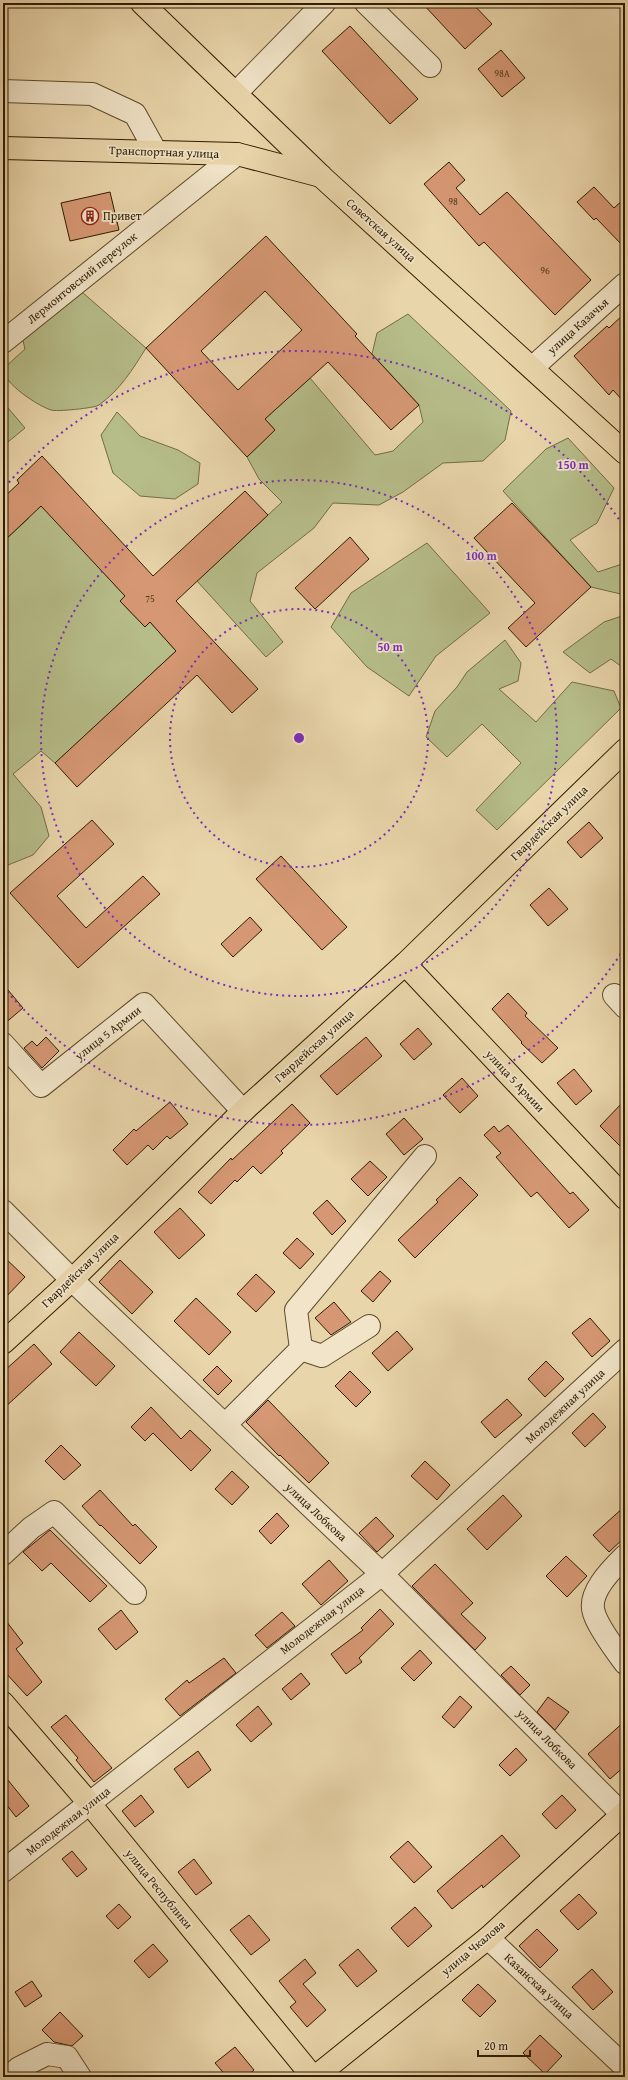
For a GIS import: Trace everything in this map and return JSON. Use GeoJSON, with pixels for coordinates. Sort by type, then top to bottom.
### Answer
{"type":"FeatureCollection","features":[{"type":"Feature","properties":{"kind":"main road","name":"Советская улица"},"geometry":{"type":"LineString","coordinates":[[142,3],[322,177],[625,453]]}},
{"type":"Feature","properties":{"kind":"main road","name":"Транспортная улица"},"geometry":{"type":"LineString","coordinates":[[3,148],[237,154],[322,177]]}},
{"type":"Feature","properties":{"kind":"main road","name":"Гвардейская улица"},"geometry":{"type":"LineString","coordinates":[[3,1342],[72,1280],[243,1111],[405,964],[625,750]]}},
{"type":"Feature","properties":{"kind":"main road","name":"улица 5 Армии"},"geometry":{"type":"LineString","coordinates":[[405,964],[625,1198]]}},
{"type":"Feature","properties":{"kind":"main road","name":"улица Республики"},"geometry":{"type":"LineString","coordinates":[[3,1703],[90,1804],[314,2077]]}},
{"type":"Feature","properties":{"kind":"main road","name":"улица Чкалова"},"geometry":{"type":"LineString","coordinates":[[314,2077],[488,1938],[624,1814]]}},
{"type":"Feature","properties":{"kind":"street"},"geometry":{"type":"LineString","coordinates":[[236,93],[324,3]]}},
{"type":"Feature","properties":{"kind":"street"},"geometry":{"type":"LineString","coordinates":[[366,3],[430,66]]}},
{"type":"Feature","properties":{"kind":"street"},"geometry":{"type":"LineString","coordinates":[[3,91],[92,94],[135,114],[156,152]]}},
{"type":"Feature","properties":{"kind":"street","name":"Лермонтовский переулок"},"geometry":{"type":"LineString","coordinates":[[3,342],[237,154]]}},
{"type":"Feature","properties":{"kind":"street","name":"улица Казачья"},"geometry":{"type":"LineString","coordinates":[[532,368],[625,284]]}},
{"type":"Feature","properties":{"kind":"street","name":"улица 5 Армии"},"geometry":{"type":"LineString","coordinates":[[3,1044],[41,1086],[144,1004],[243,1111]]}},
{"type":"Feature","properties":{"kind":"street"},"geometry":{"type":"LineString","coordinates":[[301,1349],[296,1310],[425,1156]]}},
{"type":"Feature","properties":{"kind":"street","name":"улица Лобкова"},"geometry":{"type":"LineString","coordinates":[[3,1211],[72,1280],[382,1574],[624,1814]]}},
{"type":"Feature","properties":{"kind":"street"},"geometry":{"type":"LineString","coordinates":[[301,1349],[322,1356],[369,1326]]}},
{"type":"Feature","properties":{"kind":"street"},"geometry":{"type":"LineString","coordinates":[[225,1425],[301,1349]]}},
{"type":"Feature","properties":{"kind":"street","name":"Молодежная улица"},"geometry":{"type":"LineString","coordinates":[[3,1871],[382,1574],[625,1350]]}},
{"type":"Feature","properties":{"kind":"street"},"geometry":{"type":"LineString","coordinates":[[3,1554],[31,1528],[54,1512],[135,1593]]}},
{"type":"Feature","properties":{"kind":"street"},"geometry":{"type":"LineString","coordinates":[[625,1556],[609,1572],[595,1592],[593,1612],[625,1663]]}},
{"type":"Feature","properties":{"kind":"street","name":"Казанская улица"},"geometry":{"type":"LineString","coordinates":[[488,1938],[625,2067]]}},
{"type":"Feature","properties":{"kind":"street"},"geometry":{"type":"LineString","coordinates":[[9,2077],[20,2068],[47,2054],[67,2057],[80,2077]]}},
{"type":"Feature","properties":{"kind":"green space"},"geometry":{"type":"Polygon","coordinates":[[[74,285],[146,348],[120,386],[99,405],[75,409],[51,410],[38,404],[22,393],[9,381],[3,369],[25,349],[20,328],[74,285]]]}},
{"type":"Feature","properties":{"kind":"green space"},"geometry":{"type":"Polygon","coordinates":[[[408,314],[511,411],[505,440],[483,461],[443,463],[403,492],[379,505],[333,503],[314,528],[257,573],[250,601],[283,642],[266,657],[197,581],[282,502],[259,479],[247,457],[275,430],[265,419],[310,378],[375,455],[393,451],[423,422],[419,405],[372,354],[377,333],[408,314]]]}},
{"type":"Feature","properties":{"kind":"green space"},"geometry":{"type":"Polygon","coordinates":[[[3,402],[25,428],[3,446],[3,402]]]}},
{"type":"Feature","properties":{"kind":"green space"},"geometry":{"type":"Polygon","coordinates":[[[117,412],[140,436],[178,450],[200,463],[198,484],[175,499],[140,496],[113,473],[101,435],[117,412]]]}},
{"type":"Feature","properties":{"kind":"green space"},"geometry":{"type":"Polygon","coordinates":[[[568,438],[614,488],[597,523],[570,540],[598,572],[625,563],[625,595],[591,587],[503,491],[546,449],[568,438]]]}},
{"type":"Feature","properties":{"kind":"green space"},"geometry":{"type":"Polygon","coordinates":[[[29,492],[125,596],[120,601],[145,627],[150,622],[176,651],[55,763],[41,751],[13,774],[41,807],[49,836],[33,855],[3,867],[3,542],[29,518],[16,504],[29,492]]]}},
{"type":"Feature","properties":{"kind":"green space"},"geometry":{"type":"Polygon","coordinates":[[[427,543],[490,613],[436,656],[409,696],[367,667],[331,627],[351,593],[427,543]]]}},
{"type":"Feature","properties":{"kind":"green space"},"geometry":{"type":"Polygon","coordinates":[[[625,615],[625,669],[611,659],[590,673],[563,652],[604,622],[625,615]]]}},
{"type":"Feature","properties":{"kind":"green space"},"geometry":{"type":"Polygon","coordinates":[[[505,640],[521,663],[518,681],[499,689],[536,722],[572,682],[614,691],[621,708],[497,830],[476,810],[521,763],[482,724],[447,757],[426,737],[435,711],[457,687],[467,672],[505,640]]]}},
{"type":"Feature","properties":{"kind":"building"},"geometry":{"type":"Polygon","coordinates":[[[422,3],[472,3],[492,24],[465,49],[422,3]]]}},
{"type":"Feature","properties":{"kind":"building"},"geometry":{"type":"Polygon","coordinates":[[[350,26],[418,99],[390,124],[322,51],[350,26]]]}},
{"type":"Feature","properties":{"kind":"building"},"geometry":{"type":"Polygon","coordinates":[[[501,50],[525,78],[502,97],[478,69],[501,50]]]}},
{"type":"Feature","properties":{"kind":"building"},"geometry":{"type":"Polygon","coordinates":[[[449,162],[465,180],[456,188],[480,215],[507,192],[591,280],[555,315],[484,242],[479,246],[424,184],[449,162]]]}},
{"type":"Feature","properties":{"kind":"building"},"geometry":{"type":"Polygon","coordinates":[[[594,187],[614,208],[625,198],[625,248],[596,218],[594,220],[577,202],[594,187]]]}},
{"type":"Feature","properties":{"kind":"building","name":"Привет"},"geometry":{"type":"Polygon","coordinates":[[[110,192],[119,230],[70,241],[61,203],[110,192]]]}},
{"type":"Feature","properties":{"kind":"building"},"geometry":{"type":"Polygon","coordinates":[[[266,236],[357,334],[355,336],[419,405],[391,430],[328,362],[265,419],[275,430],[247,457],[146,348],[266,236]],[[265,291],[201,351],[238,390],[302,330],[265,291]]]}},
{"type":"Feature","properties":{"kind":"building"},"geometry":{"type":"Polygon","coordinates":[[[625,313],[625,403],[613,390],[609,395],[574,356],[607,326],[609,328],[625,313]]]}},
{"type":"Feature","properties":{"kind":"building"},"geometry":{"type":"Polygon","coordinates":[[[42,456],[153,576],[245,491],[268,515],[176,601],[258,689],[232,713],[197,675],[77,787],[55,763],[176,651],[150,622],[145,627],[120,601],[125,596],[41,506],[3,542],[3,498],[19,483],[17,480],[42,456]]]}},
{"type":"Feature","properties":{"kind":"building"},"geometry":{"type":"Polygon","coordinates":[[[512,503],[591,587],[526,647],[508,628],[535,603],[474,538],[512,503]]]}},
{"type":"Feature","properties":{"kind":"building"},"geometry":{"type":"Polygon","coordinates":[[[350,537],[369,559],[315,609],[295,588],[350,537]]]}},
{"type":"Feature","properties":{"kind":"building"},"geometry":{"type":"Polygon","coordinates":[[[92,820],[114,844],[57,896],[86,928],[143,876],[160,894],[78,968],[10,893],[92,820]]]}},
{"type":"Feature","properties":{"kind":"building"},"geometry":{"type":"Polygon","coordinates":[[[589,822],[603,838],[581,858],[567,842],[589,822]]]}},
{"type":"Feature","properties":{"kind":"building"},"geometry":{"type":"Polygon","coordinates":[[[281,856],[347,927],[322,950],[256,879],[281,856]]]}},
{"type":"Feature","properties":{"kind":"building"},"geometry":{"type":"Polygon","coordinates":[[[549,888],[568,909],[548,926],[530,905],[549,888]]]}},
{"type":"Feature","properties":{"kind":"building"},"geometry":{"type":"Polygon","coordinates":[[[250,917],[262,930],[233,957],[221,944],[250,917]]]}},
{"type":"Feature","properties":{"kind":"building"},"geometry":{"type":"Polygon","coordinates":[[[3,984],[23,1008],[3,1025],[3,984]]]}},
{"type":"Feature","properties":{"kind":"building"},"geometry":{"type":"Polygon","coordinates":[[[508,993],[527,1013],[525,1016],[558,1048],[542,1063],[521,1043],[522,1042],[492,1009],[508,993]]]}},
{"type":"Feature","properties":{"kind":"building"},"geometry":{"type":"Polygon","coordinates":[[[418,1028],[432,1044],[414,1060],[400,1044],[418,1028]]]}},
{"type":"Feature","properties":{"kind":"building"},"geometry":{"type":"Polygon","coordinates":[[[46,1037],[59,1051],[42,1068],[24,1048],[32,1041],[37,1046],[46,1037]]]}},
{"type":"Feature","properties":{"kind":"building"},"geometry":{"type":"Polygon","coordinates":[[[366,1037],[382,1056],[337,1095],[320,1076],[366,1037]]]}},
{"type":"Feature","properties":{"kind":"building"},"geometry":{"type":"Polygon","coordinates":[[[574,1069],[592,1091],[576,1105],[557,1083],[574,1069]]]}},
{"type":"Feature","properties":{"kind":"building"},"geometry":{"type":"Polygon","coordinates":[[[462,1078],[478,1096],[460,1113],[443,1095],[462,1078]]]}},
{"type":"Feature","properties":{"kind":"building"},"geometry":{"type":"Polygon","coordinates":[[[625,1100],[625,1151],[600,1126],[625,1100]]]}},
{"type":"Feature","properties":{"kind":"building"},"geometry":{"type":"Polygon","coordinates":[[[170,1102],[188,1124],[170,1139],[167,1136],[153,1150],[148,1145],[127,1165],[113,1150],[134,1129],[136,1131],[170,1102]]]}},
{"type":"Feature","properties":{"kind":"building"},"geometry":{"type":"Polygon","coordinates":[[[292,1104],[310,1123],[281,1151],[283,1153],[261,1174],[253,1166],[237,1182],[235,1180],[211,1204],[198,1192],[231,1158],[232,1160],[292,1104]]]}},
{"type":"Feature","properties":{"kind":"building"},"geometry":{"type":"Polygon","coordinates":[[[404,1118],[423,1139],[404,1155],[386,1134],[404,1118]]]}},
{"type":"Feature","properties":{"kind":"building"},"geometry":{"type":"Polygon","coordinates":[[[508,1125],[570,1194],[573,1192],[589,1210],[569,1228],[537,1192],[531,1197],[496,1157],[501,1153],[484,1135],[494,1126],[499,1132],[508,1125]]]}},
{"type":"Feature","properties":{"kind":"building"},"geometry":{"type":"Polygon","coordinates":[[[370,1161],[387,1177],[368,1196],[351,1179],[370,1161]]]}},
{"type":"Feature","properties":{"kind":"building"},"geometry":{"type":"Polygon","coordinates":[[[460,1177],[478,1195],[415,1258],[398,1240],[438,1202],[436,1200],[460,1177]]]}},
{"type":"Feature","properties":{"kind":"building"},"geometry":{"type":"Polygon","coordinates":[[[327,1200],[346,1221],[332,1235],[313,1213],[327,1200]]]}},
{"type":"Feature","properties":{"kind":"building"},"geometry":{"type":"Polygon","coordinates":[[[180,1208],[205,1235],[179,1259],[154,1232],[180,1208]]]}},
{"type":"Feature","properties":{"kind":"building"},"geometry":{"type":"Polygon","coordinates":[[[297,1238],[314,1254],[300,1269],[283,1253],[297,1238]]]}},
{"type":"Feature","properties":{"kind":"building"},"geometry":{"type":"Polygon","coordinates":[[[3,1256],[25,1277],[3,1300],[3,1256]]]}},
{"type":"Feature","properties":{"kind":"building"},"geometry":{"type":"Polygon","coordinates":[[[120,1260],[153,1292],[132,1314],[99,1282],[120,1260]]]}},
{"type":"Feature","properties":{"kind":"building"},"geometry":{"type":"Polygon","coordinates":[[[380,1271],[391,1281],[373,1302],[361,1291],[380,1271]]]}},
{"type":"Feature","properties":{"kind":"building"},"geometry":{"type":"Polygon","coordinates":[[[256,1274],[275,1292],[256,1312],[237,1294],[256,1274]]]}},
{"type":"Feature","properties":{"kind":"building"},"geometry":{"type":"Polygon","coordinates":[[[196,1298],[231,1332],[209,1355],[174,1321],[196,1298]]]}},
{"type":"Feature","properties":{"kind":"building"},"geometry":{"type":"Polygon","coordinates":[[[334,1302],[351,1322],[331,1335],[315,1318],[334,1302]]]}},
{"type":"Feature","properties":{"kind":"building"},"geometry":{"type":"Polygon","coordinates":[[[590,1318],[610,1341],[592,1357],[572,1333],[590,1318]]]}},
{"type":"Feature","properties":{"kind":"building"},"geometry":{"type":"Polygon","coordinates":[[[397,1331],[413,1349],[388,1371],[372,1353],[397,1331]]]}},
{"type":"Feature","properties":{"kind":"building"},"geometry":{"type":"Polygon","coordinates":[[[79,1332],[115,1366],[96,1386],[60,1352],[79,1332]]]}},
{"type":"Feature","properties":{"kind":"building"},"geometry":{"type":"Polygon","coordinates":[[[34,1344],[52,1364],[3,1409],[3,1372],[34,1344]]]}},
{"type":"Feature","properties":{"kind":"building"},"geometry":{"type":"Polygon","coordinates":[[[546,1361],[564,1379],[545,1397],[528,1379],[546,1361]]]}},
{"type":"Feature","properties":{"kind":"building"},"geometry":{"type":"Polygon","coordinates":[[[217,1366],[232,1381],[218,1395],[203,1380],[217,1366]]]}},
{"type":"Feature","properties":{"kind":"building"},"geometry":{"type":"Polygon","coordinates":[[[350,1371],[371,1392],[356,1407],[335,1386],[350,1371]]]}},
{"type":"Feature","properties":{"kind":"building"},"geometry":{"type":"Polygon","coordinates":[[[507,1399],[522,1415],[495,1438],[481,1422],[507,1399]]]}},
{"type":"Feature","properties":{"kind":"building"},"geometry":{"type":"Polygon","coordinates":[[[268,1400],[329,1463],[309,1483],[280,1455],[279,1456],[246,1422],[268,1400]]]}},
{"type":"Feature","properties":{"kind":"building"},"geometry":{"type":"Polygon","coordinates":[[[151,1407],[181,1439],[190,1430],[211,1450],[191,1471],[153,1433],[145,1441],[131,1427],[151,1407]]]}},
{"type":"Feature","properties":{"kind":"building"},"geometry":{"type":"Polygon","coordinates":[[[593,1413],[606,1427],[585,1447],[572,1433],[593,1413]]]}},
{"type":"Feature","properties":{"kind":"building"},"geometry":{"type":"Polygon","coordinates":[[[61,1445],[81,1465],[64,1480],[45,1461],[61,1445]]]}},
{"type":"Feature","properties":{"kind":"building"},"geometry":{"type":"Polygon","coordinates":[[[425,1461],[450,1485],[437,1500],[411,1476],[425,1461]]]}},
{"type":"Feature","properties":{"kind":"building"},"geometry":{"type":"Polygon","coordinates":[[[232,1471],[249,1487],[232,1505],[215,1489],[232,1471]]]}},
{"type":"Feature","properties":{"kind":"building"},"geometry":{"type":"Polygon","coordinates":[[[100,1490],[133,1526],[135,1524],[157,1547],[140,1564],[101,1525],[100,1526],[82,1506],[100,1490]]]}},
{"type":"Feature","properties":{"kind":"building"},"geometry":{"type":"Polygon","coordinates":[[[503,1495],[522,1516],[487,1550],[467,1529],[503,1495]]]}},
{"type":"Feature","properties":{"kind":"building"},"geometry":{"type":"Polygon","coordinates":[[[625,1506],[625,1537],[609,1552],[593,1535],[625,1506]]]}},
{"type":"Feature","properties":{"kind":"building"},"geometry":{"type":"Polygon","coordinates":[[[277,1513],[289,1526],[271,1544],[259,1531],[277,1513]]]}},
{"type":"Feature","properties":{"kind":"building"},"geometry":{"type":"Polygon","coordinates":[[[376,1517],[394,1536],[377,1552],[359,1533],[376,1517]]]}},
{"type":"Feature","properties":{"kind":"building"},"geometry":{"type":"Polygon","coordinates":[[[50,1530],[107,1586],[90,1602],[51,1563],[42,1571],[23,1552],[50,1530]]]}},
{"type":"Feature","properties":{"kind":"building"},"geometry":{"type":"Polygon","coordinates":[[[566,1556],[587,1576],[567,1597],[546,1576],[566,1556]]]}},
{"type":"Feature","properties":{"kind":"building"},"geometry":{"type":"Polygon","coordinates":[[[329,1560],[348,1581],[321,1605],[302,1584],[329,1560]]]}},
{"type":"Feature","properties":{"kind":"building"},"geometry":{"type":"Polygon","coordinates":[[[435,1564],[473,1603],[461,1614],[486,1638],[475,1650],[412,1586],[435,1564]]]}},
{"type":"Feature","properties":{"kind":"building"},"geometry":{"type":"Polygon","coordinates":[[[380,1609],[394,1624],[359,1658],[362,1662],[346,1674],[331,1654],[363,1630],[361,1628],[380,1609]]]}},
{"type":"Feature","properties":{"kind":"building"},"geometry":{"type":"Polygon","coordinates":[[[121,1610],[138,1632],[116,1650],[98,1629],[121,1610]]]}},
{"type":"Feature","properties":{"kind":"building"},"geometry":{"type":"Polygon","coordinates":[[[282,1612],[295,1626],[267,1648],[255,1635],[282,1612]]]}},
{"type":"Feature","properties":{"kind":"building"},"geometry":{"type":"Polygon","coordinates":[[[3,1617],[23,1643],[16,1649],[42,1682],[27,1696],[3,1670],[3,1617]]]}},
{"type":"Feature","properties":{"kind":"building"},"geometry":{"type":"Polygon","coordinates":[[[420,1650],[432,1663],[414,1681],[401,1668],[420,1650]]]}},
{"type":"Feature","properties":{"kind":"building"},"geometry":{"type":"Polygon","coordinates":[[[224,1658],[236,1673],[180,1716],[165,1699],[187,1680],[189,1683],[224,1658]]]}},
{"type":"Feature","properties":{"kind":"building"},"geometry":{"type":"Polygon","coordinates":[[[511,1666],[530,1685],[520,1695],[501,1675],[511,1666]]]}},
{"type":"Feature","properties":{"kind":"building"},"geometry":{"type":"Polygon","coordinates":[[[301,1673],[310,1684],[291,1700],[282,1689],[301,1673]]]}},
{"type":"Feature","properties":{"kind":"building"},"geometry":{"type":"Polygon","coordinates":[[[460,1696],[472,1707],[454,1728],[442,1717],[460,1696]]]}},
{"type":"Feature","properties":{"kind":"building"},"geometry":{"type":"Polygon","coordinates":[[[548,1697],[569,1712],[555,1730],[537,1712],[548,1697]]]}},
{"type":"Feature","properties":{"kind":"building"},"geometry":{"type":"Polygon","coordinates":[[[258,1706],[272,1724],[251,1742],[236,1725],[258,1706]]]}},
{"type":"Feature","properties":{"kind":"building"},"geometry":{"type":"Polygon","coordinates":[[[66,1715],[112,1768],[94,1782],[76,1760],[78,1758],[51,1727],[66,1715]]]}},
{"type":"Feature","properties":{"kind":"building"},"geometry":{"type":"Polygon","coordinates":[[[625,1721],[625,1766],[610,1779],[588,1754],[625,1721]]]}},
{"type":"Feature","properties":{"kind":"building"},"geometry":{"type":"Polygon","coordinates":[[[516,1748],[527,1760],[510,1776],[499,1765],[516,1748]]]}},
{"type":"Feature","properties":{"kind":"building"},"geometry":{"type":"Polygon","coordinates":[[[198,1751],[211,1770],[188,1788],[174,1769],[198,1751]]]}},
{"type":"Feature","properties":{"kind":"building"},"geometry":{"type":"Polygon","coordinates":[[[3,1774],[29,1806],[16,1817],[3,1800],[3,1774]]]}},
{"type":"Feature","properties":{"kind":"building"},"geometry":{"type":"Polygon","coordinates":[[[141,1795],[154,1812],[135,1827],[122,1811],[141,1795]]]}},
{"type":"Feature","properties":{"kind":"building"},"geometry":{"type":"Polygon","coordinates":[[[562,1795],[576,1810],[556,1829],[542,1814],[562,1795]]]}},
{"type":"Feature","properties":{"kind":"building"},"geometry":{"type":"Polygon","coordinates":[[[502,1835],[520,1856],[483,1888],[482,1885],[452,1909],[437,1891],[502,1835]]]}},
{"type":"Feature","properties":{"kind":"building"},"geometry":{"type":"Polygon","coordinates":[[[408,1841],[432,1867],[414,1883],[390,1857],[408,1841]]]}},
{"type":"Feature","properties":{"kind":"building"},"geometry":{"type":"Polygon","coordinates":[[[72,1851],[87,1869],[77,1877],[62,1859],[72,1851]]]}},
{"type":"Feature","properties":{"kind":"building"},"geometry":{"type":"Polygon","coordinates":[[[194,1859],[212,1883],[196,1895],[178,1872],[194,1859]]]}},
{"type":"Feature","properties":{"kind":"building"},"geometry":{"type":"Polygon","coordinates":[[[579,1894],[597,1913],[578,1930],[560,1911],[579,1894]]]}},
{"type":"Feature","properties":{"kind":"building"},"geometry":{"type":"Polygon","coordinates":[[[119,1904],[131,1917],[118,1929],[106,1916],[119,1904]]]}},
{"type":"Feature","properties":{"kind":"building"},"geometry":{"type":"Polygon","coordinates":[[[415,1907],[432,1926],[408,1947],[391,1928],[415,1907]]]}},
{"type":"Feature","properties":{"kind":"building"},"geometry":{"type":"Polygon","coordinates":[[[249,1915],[270,1940],[251,1955],[230,1930],[249,1915]]]}},
{"type":"Feature","properties":{"kind":"building"},"geometry":{"type":"Polygon","coordinates":[[[537,1929],[558,1950],[540,1968],[519,1946],[537,1929]]]}},
{"type":"Feature","properties":{"kind":"building"},"geometry":{"type":"Polygon","coordinates":[[[153,1944],[168,1961],[149,1978],[134,1961],[153,1944]]]}},
{"type":"Feature","properties":{"kind":"building"},"geometry":{"type":"Polygon","coordinates":[[[358,1949],[377,1971],[357,1987],[339,1965],[358,1949]]]}},
{"type":"Feature","properties":{"kind":"building"},"geometry":{"type":"Polygon","coordinates":[[[305,1959],[316,1973],[303,1984],[326,2010],[307,2027],[290,2007],[296,2002],[279,1981],[305,1959]]]}},
{"type":"Feature","properties":{"kind":"building"},"geometry":{"type":"Polygon","coordinates":[[[592,1969],[613,1992],[593,2010],[572,1987],[592,1969]]]}},
{"type":"Feature","properties":{"kind":"building"},"geometry":{"type":"Polygon","coordinates":[[[32,1981],[42,1996],[25,2007],[15,1992],[32,1981]]]}},
{"type":"Feature","properties":{"kind":"building"},"geometry":{"type":"Polygon","coordinates":[[[478,1984],[496,2001],[480,2017],[462,2000],[478,1984]]]}},
{"type":"Feature","properties":{"kind":"building"},"geometry":{"type":"Polygon","coordinates":[[[60,2012],[83,2036],[72,2046],[54,2042],[42,2030],[60,2012]]]}},
{"type":"Feature","properties":{"kind":"building"},"geometry":{"type":"Polygon","coordinates":[[[540,2035],[562,2056],[545,2074],[523,2053],[540,2035]]]}},
{"type":"Feature","properties":{"kind":"building"},"geometry":{"type":"Polygon","coordinates":[[[235,2047],[254,2070],[246,2077],[227,2077],[215,2063],[235,2047]]]}},
{"type":"Feature","properties":{"kind":"place","name":"Привет"},"geometry":{"type":"Point","coordinates":[90,216]}}]}
